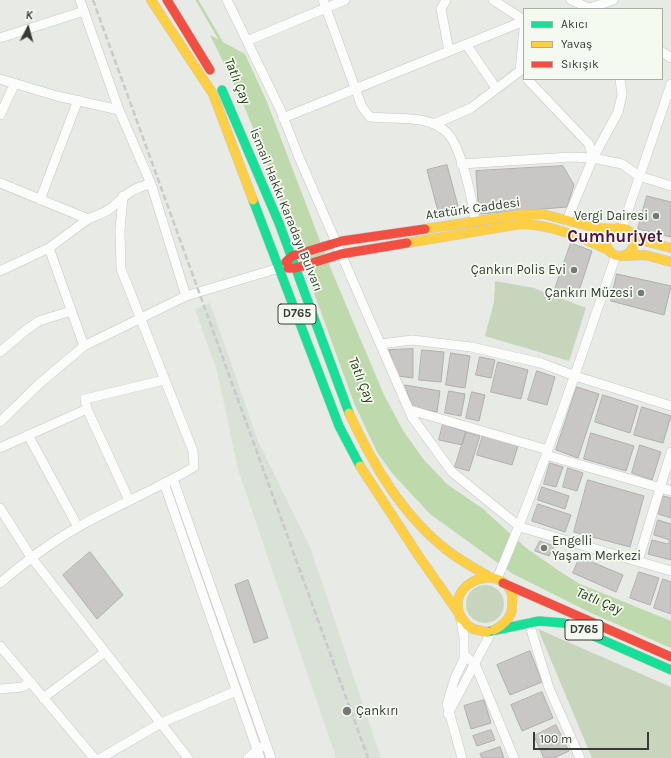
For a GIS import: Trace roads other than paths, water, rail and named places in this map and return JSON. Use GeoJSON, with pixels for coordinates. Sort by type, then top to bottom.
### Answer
{"type":"FeatureCollection","features":[{"type":"Feature","properties":{"kind":"main road","name":"D765"},"geometry":{"type":"LineString","coordinates":[[151,0],[213,94],[339,426],[362,469],[461,619]]}},
{"type":"Feature","properties":{"kind":"main road","name":"İsmail Hakkı Karadayı Bulvarı"},"geometry":{"type":"LineString","coordinates":[[167,0],[216,80],[245,141],[292,256],[345,404],[364,449],[398,501],[415,520],[447,550],[497,579],[671,656]]}},
{"type":"Feature","properties":{"kind":"main road","name":"Atatürk Caddesi"},"geometry":{"type":"LineString","coordinates":[[292,256],[334,243],[475,220],[522,214],[543,214],[596,228],[619,228]]}},
{"type":"Feature","properties":{"kind":"main road","name":"Atatürk Caddesi"},"geometry":{"type":"LineString","coordinates":[[279,268],[296,268],[338,255],[485,229],[527,224],[572,234],[616,254],[645,255],[671,262]]}},
{"type":"Feature","properties":{"kind":"main road"},"geometry":{"type":"LineString","coordinates":[[631,234],[634,240],[633,247],[629,253],[616,254],[606,245],[607,238],[611,231],[619,228],[648,242],[671,248]]}},
{"type":"Feature","properties":{"kind":"main road"},"geometry":{"type":"LineString","coordinates":[[279,268],[292,256]]}},
{"type":"Feature","properties":{"kind":"main road"},"geometry":{"type":"LineString","coordinates":[[476,578],[497,579],[507,587],[512,600],[511,613],[504,624],[492,631],[479,631],[473,629],[461,619],[457,606],[458,599],[464,586],[476,578]]}},
{"type":"Feature","properties":{"kind":"main road","name":"D765"},"geometry":{"type":"LineString","coordinates":[[492,631],[529,623],[558,621],[570,624],[671,670]]}},
{"type":"Feature","properties":{"kind":"street"},"geometry":{"type":"LineString","coordinates":[[80,0],[119,110],[150,184],[186,296]]}},
{"type":"Feature","properties":{"kind":"street"},"geometry":{"type":"LineString","coordinates":[[227,0],[284,118],[338,255],[381,344],[410,410],[452,472],[518,531],[638,561],[671,571]]}},
{"type":"Feature","properties":{"kind":"street"},"geometry":{"type":"LineString","coordinates":[[247,41],[325,4],[345,0]]}},
{"type":"Feature","properties":{"kind":"street"},"geometry":{"type":"LineString","coordinates":[[446,0],[441,9],[449,51]]}},
{"type":"Feature","properties":{"kind":"street"},"geometry":{"type":"LineString","coordinates":[[493,0],[523,19]]}},
{"type":"Feature","properties":{"kind":"street"},"geometry":{"type":"LineString","coordinates":[[571,0],[588,8]]}},
{"type":"Feature","properties":{"kind":"street"},"geometry":{"type":"LineString","coordinates":[[602,7],[613,0]]}},
{"type":"Feature","properties":{"kind":"street"},"geometry":{"type":"LineString","coordinates":[[325,4],[354,89],[362,107],[370,117],[418,120],[434,124],[448,134],[454,144],[472,198],[475,220]]}},
{"type":"Feature","properties":{"kind":"street"},"geometry":{"type":"LineString","coordinates":[[0,38],[84,11]]}},
{"type":"Feature","properties":{"kind":"street"},"geometry":{"type":"LineString","coordinates":[[284,118],[523,20]]}},
{"type":"Feature","properties":{"kind":"street"},"geometry":{"type":"LineString","coordinates":[[466,44],[496,88]]}},
{"type":"Feature","properties":{"kind":"street"},"geometry":{"type":"LineString","coordinates":[[434,124],[471,108],[492,94],[496,88],[522,74],[523,52]]}},
{"type":"Feature","properties":{"kind":"street"},"geometry":{"type":"LineString","coordinates":[[0,79],[119,110]]}},
{"type":"Feature","properties":{"kind":"street"},"geometry":{"type":"LineString","coordinates":[[528,80],[589,144],[593,158]]}},
{"type":"Feature","properties":{"kind":"street"},"geometry":{"type":"LineString","coordinates":[[566,220],[593,158],[618,112],[622,94],[620,80]]}},
{"type":"Feature","properties":{"kind":"street"},"geometry":{"type":"LineString","coordinates":[[0,115],[15,83]]}},
{"type":"Feature","properties":{"kind":"street"},"geometry":{"type":"LineString","coordinates":[[619,228],[671,84]]}},
{"type":"Feature","properties":{"kind":"street"},"geometry":{"type":"LineString","coordinates":[[40,200],[78,100]]}},
{"type":"Feature","properties":{"kind":"street"},"geometry":{"type":"LineString","coordinates":[[461,164],[571,157],[593,158],[622,164],[639,176],[671,186]]}},
{"type":"Feature","properties":{"kind":"street"},"geometry":{"type":"LineString","coordinates":[[0,183],[88,219]]}},
{"type":"Feature","properties":{"kind":"street"},"geometry":{"type":"LineString","coordinates":[[0,271],[49,248],[88,219],[110,209],[123,196],[136,187],[150,184]]}},
{"type":"Feature","properties":{"kind":"street"},"geometry":{"type":"LineString","coordinates":[[0,583],[31,557],[78,527],[194,467],[193,451],[121,269],[120,231],[123,196]]}},
{"type":"Feature","properties":{"kind":"street"},"geometry":{"type":"LineString","coordinates":[[49,248],[84,346]]}},
{"type":"Feature","properties":{"kind":"street"},"geometry":{"type":"LineString","coordinates":[[497,579],[518,531],[575,376],[616,254]]}},
{"type":"Feature","properties":{"kind":"street"},"geometry":{"type":"LineString","coordinates":[[0,422],[39,384],[84,346],[186,296],[279,268]]}},
{"type":"Feature","properties":{"kind":"street"},"geometry":{"type":"LineString","coordinates":[[0,352],[39,321],[71,311]]}},
{"type":"Feature","properties":{"kind":"street"},"geometry":{"type":"LineString","coordinates":[[381,344],[412,340],[470,347],[541,363],[575,376],[671,406]]}},
{"type":"Feature","properties":{"kind":"street"},"geometry":{"type":"LineString","coordinates":[[129,500],[87,409],[85,399],[164,380]]}},
{"type":"Feature","properties":{"kind":"street"},"geometry":{"type":"LineString","coordinates":[[0,448],[87,409]]}},
{"type":"Feature","properties":{"kind":"street"},"geometry":{"type":"LineString","coordinates":[[410,410],[671,491]]}},
{"type":"Feature","properties":{"kind":"street"},"geometry":{"type":"LineString","coordinates":[[28,435],[78,527]]}},
{"type":"Feature","properties":{"kind":"street"},"geometry":{"type":"LineString","coordinates":[[638,561],[671,452]]}},
{"type":"Feature","properties":{"kind":"street"},"geometry":{"type":"LineString","coordinates":[[169,481],[236,691],[258,754]]}},
{"type":"Feature","properties":{"kind":"street"},"geometry":{"type":"LineString","coordinates":[[169,481],[271,758]]}},
{"type":"Feature","properties":{"kind":"street"},"geometry":{"type":"LineString","coordinates":[[0,508],[31,557],[188,758]]}},
{"type":"Feature","properties":{"kind":"street"},"geometry":{"type":"LineString","coordinates":[[461,619],[464,638],[464,655],[447,704],[448,714],[462,758]]}},
{"type":"Feature","properties":{"kind":"street"},"geometry":{"type":"LineString","coordinates":[[529,623],[550,688],[580,758]]}},
{"type":"Feature","properties":{"kind":"street"},"geometry":{"type":"LineString","coordinates":[[448,714],[492,631]]}},
{"type":"Feature","properties":{"kind":"street"},"geometry":{"type":"LineString","coordinates":[[0,646],[94,758]]}},
{"type":"Feature","properties":{"kind":"street"},"geometry":{"type":"LineString","coordinates":[[43,698],[105,652]]}},
{"type":"Feature","properties":{"kind":"street"},"geometry":{"type":"LineString","coordinates":[[464,655],[475,664],[514,758]]}},
{"type":"Feature","properties":{"kind":"street"},"geometry":{"type":"LineString","coordinates":[[0,689],[22,687],[31,682]]}},
{"type":"Feature","properties":{"kind":"street"},"geometry":{"type":"LineString","coordinates":[[101,758],[161,723],[236,691]]}},
{"type":"Feature","properties":{"kind":"street"},"geometry":{"type":"LineString","coordinates":[[248,758],[258,754],[266,745]]}},
{"type":"Feature","properties":{"kind":"water"},"geometry":{"type":"Polygon","coordinates":[[[210,35],[245,54],[267,102],[330,267],[384,395],[404,432],[424,460],[448,485],[482,508],[525,547],[562,573],[580,584],[671,621],[671,648],[589,612],[513,574],[430,514],[392,473],[377,452],[354,403],[262,150],[240,96],[210,35]]]}},
{"type":"Feature","properties":{"kind":"waterway","name":"Tatlı Çay"},"geometry":{"type":"LineString","coordinates":[[197,0],[222,43]]}},
{"type":"Feature","properties":{"kind":"railway"},"geometry":{"type":"LineString","coordinates":[[93,0],[368,758]]}},
{"type":"Feature","properties":{"kind":"place","name":"Vergi Dairesi"},"geometry":{"type":"Point","coordinates":[656,216]}},
{"type":"Feature","properties":{"kind":"place","name":"Çankırı Polis Evi"},"geometry":{"type":"Point","coordinates":[574,270]}},
{"type":"Feature","properties":{"kind":"place","name":"Çankırı Müzesi"},"geometry":{"type":"Point","coordinates":[641,293]}},
{"type":"Feature","properties":{"kind":"place","name":"Engelli Yaşam Merkezi"},"geometry":{"type":"Point","coordinates":[544,548]}},
{"type":"Feature","properties":{"kind":"place","name":"Çankırı"},"geometry":{"type":"Point","coordinates":[347,711]}},
{"type":"Feature","properties":{"kind":"district","name":"Cumhuriyet"},"geometry":{"type":"Point","coordinates":[615,237]}}]}
